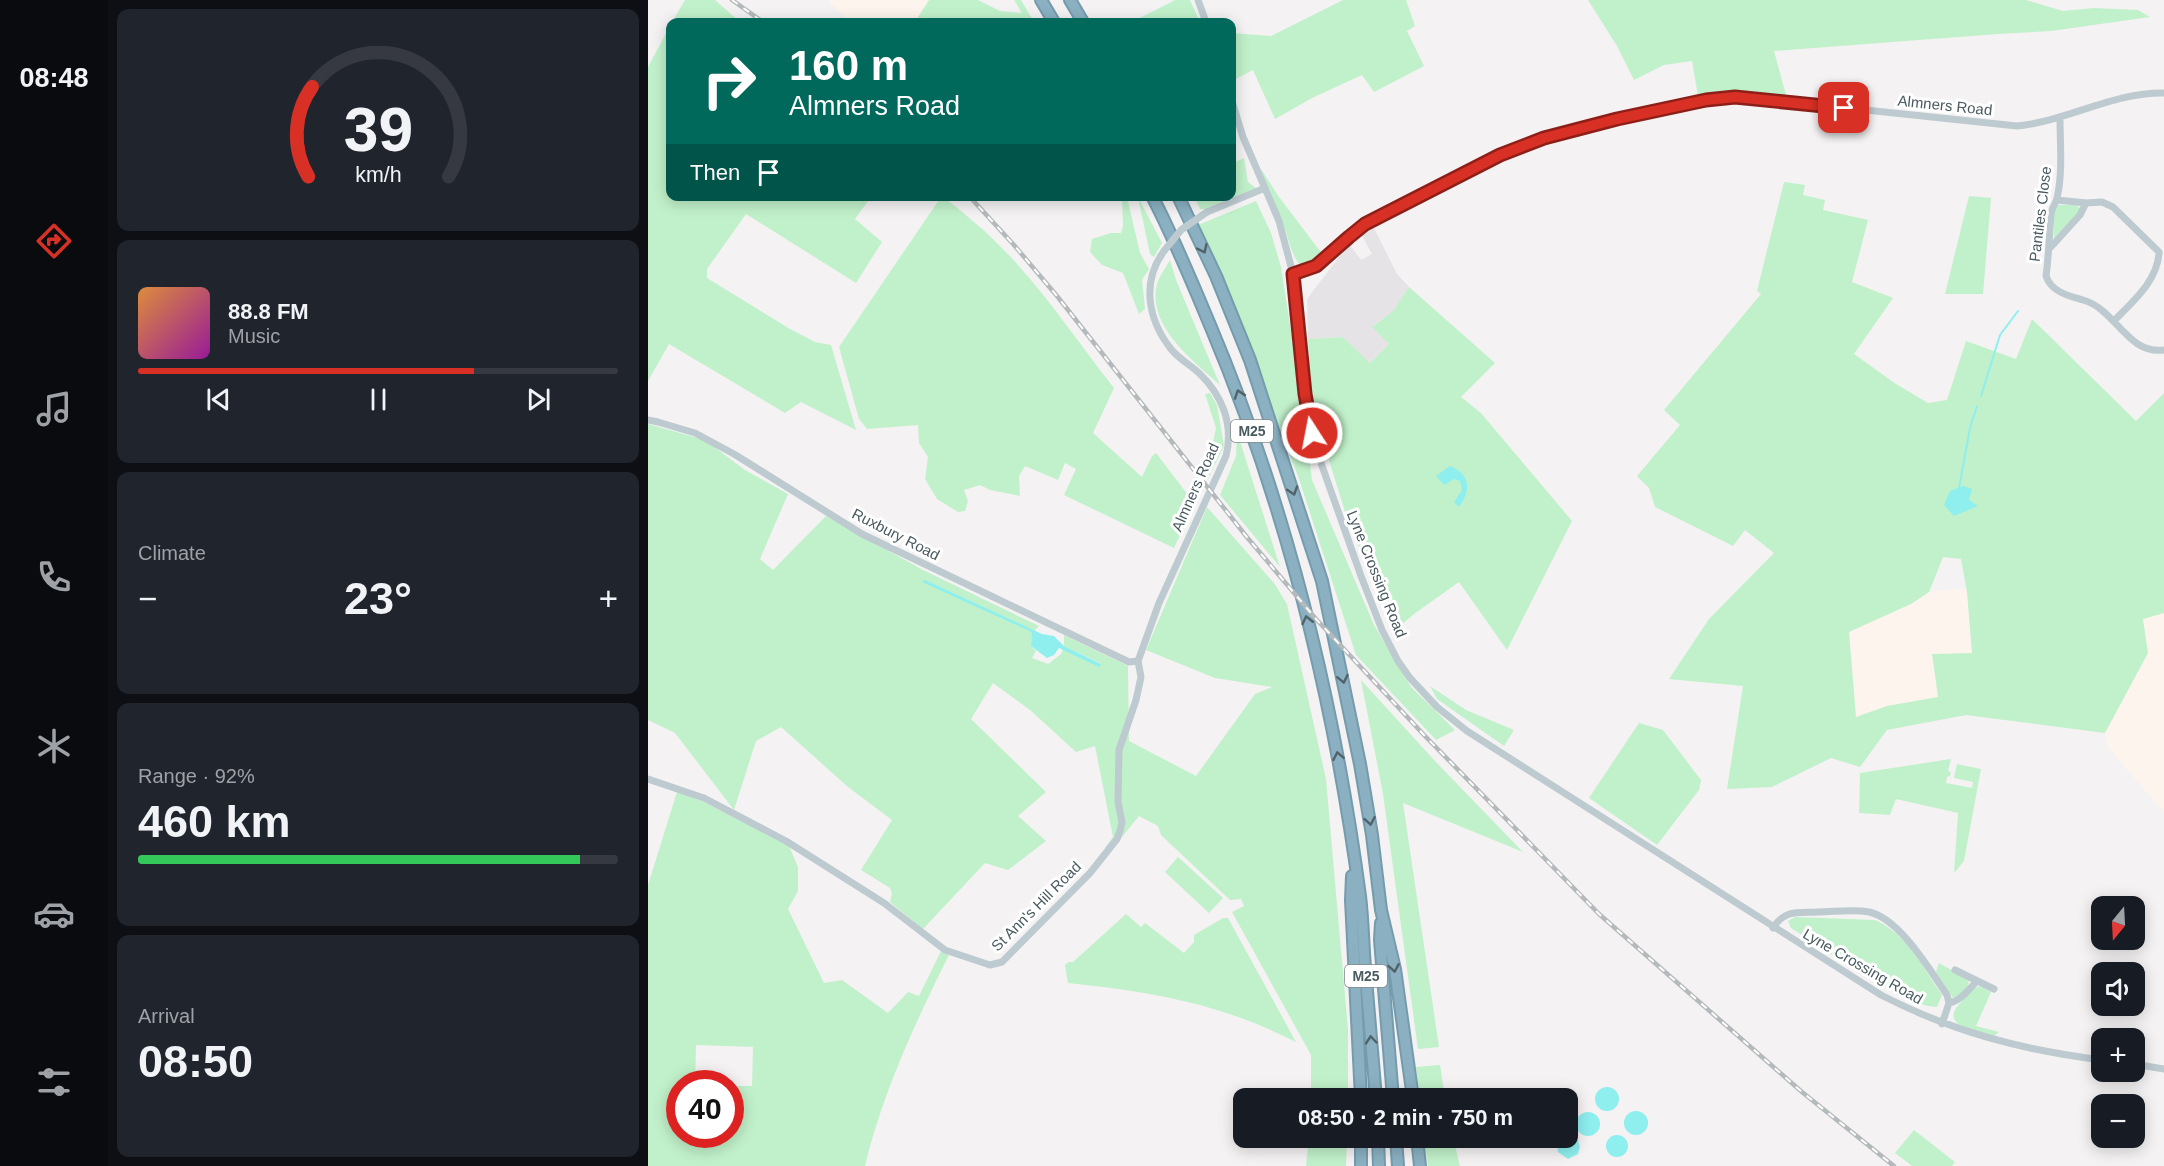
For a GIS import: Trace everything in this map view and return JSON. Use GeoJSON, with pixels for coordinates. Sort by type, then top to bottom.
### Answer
{"type":"FeatureCollection","features":[{"type":"Feature","properties":{"kind":"highway"},"geometry":{"type":"LineString","coordinates":[[1041,0],[1052,18]]}},
{"type":"Feature","properties":{"kind":"highway"},"geometry":{"type":"LineString","coordinates":[[1070,0],[1081,18]]}},
{"type":"Feature","properties":{"kind":"highway","name":"M25"},"geometry":{"type":"LineString","coordinates":[[1154,201],[1194,285],[1236,384],[1298,579],[1330,717],[1343,785],[1360,898],[1375,1088]]}},
{"type":"Feature","properties":{"kind":"highway","name":"M25"},"geometry":{"type":"LineString","coordinates":[[1180,201],[1251,360],[1322,581],[1360,764],[1372,835],[1381,910],[1380,940],[1392,1088]]}},
{"type":"Feature","properties":{"kind":"highway"},"geometry":{"type":"LineString","coordinates":[[1353,855],[1351,900],[1360,1088]]}},
{"type":"Feature","properties":{"kind":"highway"},"geometry":{"type":"LineString","coordinates":[[1381,910],[1395,969],[1412,1088]]}},
{"type":"Feature","properties":{"kind":"highway"},"geometry":{"type":"LineString","coordinates":[[1361,1148],[1361,1165]]}},
{"type":"Feature","properties":{"kind":"highway"},"geometry":{"type":"LineString","coordinates":[[1378,1148],[1379,1166]]}},
{"type":"Feature","properties":{"kind":"highway"},"geometry":{"type":"LineString","coordinates":[[1397,1148],[1398,1166]]}},
{"type":"Feature","properties":{"kind":"highway"},"geometry":{"type":"LineString","coordinates":[[1418,1148],[1420,1166]]}},
{"type":"Feature","properties":{"kind":"street"},"geometry":{"type":"LineString","coordinates":[[1198,0],[1205,18]]}},
{"type":"Feature","properties":{"kind":"street","name":"Almners Road"},"geometry":{"type":"LineString","coordinates":[[1293,274],[1316,266],[1349,237],[1373,220],[1500,155],[1544,138],[1576,129],[1706,100],[1743,97],[2017,126],[2060,118],[2133,95],[2164,93]]}},
{"type":"Feature","properties":{"kind":"street","name":"Lyne Crossing Road"},"geometry":{"type":"LineString","coordinates":[[1236,114],[1243,137],[1279,220],[1293,274],[1305,394],[1310,424],[1321,463],[1382,630],[1410,678],[1437,707],[1467,731],[1881,995],[1942,1024],[2021,1048],[2091,1058]]}},
{"type":"Feature","properties":{"kind":"street","name":"Pantiles Close"},"geometry":{"type":"LineString","coordinates":[[2060,118],[2057,200],[2052,207],[2051,215],[2046,276],[2048,281],[2055,290],[2098,307],[2141,347],[2156,351],[2164,350]]}},
{"type":"Feature","properties":{"kind":"street","name":"Almners Road"},"geometry":{"type":"LineString","coordinates":[[1236,200],[1265,188]]}},
{"type":"Feature","properties":{"kind":"street"},"geometry":{"type":"LineString","coordinates":[[2057,200],[2102,202],[2113,207],[2160,255],[2153,275],[2146,286],[2114,321]]}},
{"type":"Feature","properties":{"kind":"street","name":"Almners Road"},"geometry":{"type":"LineString","coordinates":[[1138,661],[1159,604],[1226,456],[1230,442],[1225,410],[1215,392],[1200,374],[1172,350],[1158,331],[1150,308],[1151,281],[1155,265],[1181,230],[1207,212],[1234,201]]}},
{"type":"Feature","properties":{"kind":"street"},"geometry":{"type":"LineString","coordinates":[[2050,248],[2080,215],[2086,203]]}},
{"type":"Feature","properties":{"kind":"street","name":"Ruxbury Road"},"geometry":{"type":"LineString","coordinates":[[648,420],[695,433],[734,454],[862,534],[1129,662],[1138,661]]}},
{"type":"Feature","properties":{"kind":"street","name":"St Ann's Hill Road"},"geometry":{"type":"LineString","coordinates":[[648,779],[704,798],[786,841],[884,903],[945,950],[984,964],[995,965],[1002,962],[1051,914],[1090,873],[1117,839],[1122,822],[1118,802],[1119,750],[1136,700],[1141,677],[1138,661]]}},
{"type":"Feature","properties":{"kind":"street","name":"Lyne Crossing Road"},"geometry":{"type":"LineString","coordinates":[[1773,928],[1779,918],[1793,913],[1859,911],[1882,916],[1902,933],[1945,992],[1949,1003]]}},
{"type":"Feature","properties":{"kind":"street"},"geometry":{"type":"LineString","coordinates":[[1955,970],[1994,989]]}},
{"type":"Feature","properties":{"kind":"street"},"geometry":{"type":"LineString","coordinates":[[1942,1024],[1949,1003],[1959,999],[1977,981]]}},
{"type":"Feature","properties":{"kind":"street"},"geometry":{"type":"LineString","coordinates":[[2145,1066],[2164,1069]]}},
{"type":"Feature","properties":{"kind":"shaded area"},"geometry":{"type":"Polygon","coordinates":[[[830,0],[929,0],[918,17],[920,18],[846,18],[829,2],[830,0]]]}},
{"type":"Feature","properties":{"kind":"shaded area"},"geometry":{"type":"Polygon","coordinates":[[[1373,226],[1397,274],[1409,287],[1393,311],[1373,326],[1389,344],[1370,363],[1343,337],[1308,339],[1307,299],[1349,244],[1361,260],[1372,254],[1360,232],[1373,226]]]}},
{"type":"Feature","properties":{"kind":"shaded area"},"geometry":{"type":"Polygon","coordinates":[[[1967,588],[1972,653],[1938,697],[1887,706],[1856,717],[1849,632],[1911,604],[1929,592],[1967,588]]]}},
{"type":"Feature","properties":{"kind":"shaded area"},"geometry":{"type":"Polygon","coordinates":[[[2164,613],[2164,812],[2109,748],[2105,733],[2148,653],[2142,619],[2164,613]]]}},
{"type":"Feature","properties":{"kind":"green space"},"geometry":{"type":"Polygon","coordinates":[[[685,0],[715,0],[735,18],[674,18],[685,0]]]}},
{"type":"Feature","properties":{"kind":"green space"},"geometry":{"type":"Polygon","coordinates":[[[929,0],[978,0],[1000,11],[1022,13],[1014,0],[1021,0],[1032,18],[920,18],[918,17],[929,0]]]}},
{"type":"Feature","properties":{"kind":"green space"},"geometry":{"type":"Polygon","coordinates":[[[1175,0],[1190,0],[1198,18],[1140,18],[1175,0]]]}},
{"type":"Feature","properties":{"kind":"green space"},"geometry":{"type":"Polygon","coordinates":[[[1343,0],[1406,0],[1415,26],[1407,31],[1424,66],[1374,92],[1362,75],[1312,98],[1275,119],[1253,70],[1236,79],[1236,33],[1271,36],[1343,0]]]}},
{"type":"Feature","properties":{"kind":"green space"},"geometry":{"type":"Polygon","coordinates":[[[1588,0],[2026,0],[2063,11],[2094,8],[2138,10],[2150,17],[2051,31],[1774,51],[1786,95],[1717,92],[1698,96],[1692,61],[1664,65],[1634,80],[1617,46],[1588,0]]]}},
{"type":"Feature","properties":{"kind":"green space"},"geometry":{"type":"Polygon","coordinates":[[[666,33],[666,201],[868,201],[855,219],[882,242],[856,283],[746,214],[707,269],[707,278],[790,329],[815,342],[831,345],[856,430],[801,402],[785,413],[669,344],[648,381],[648,67],[666,33]]]}},
{"type":"Feature","properties":{"kind":"green space"},"geometry":{"type":"Polygon","coordinates":[[[1244,158],[1248,182],[1256,188],[1236,196],[1236,162],[1244,158]]]}},
{"type":"Feature","properties":{"kind":"green space"},"geometry":{"type":"Polygon","coordinates":[[[1261,169],[1320,251],[1326,254],[1315,263],[1301,266],[1295,257],[1261,169]]]}},
{"type":"Feature","properties":{"kind":"green space"},"geometry":{"type":"Polygon","coordinates":[[[1784,182],[1805,185],[1803,195],[1825,200],[1823,210],[1868,220],[1852,282],[1893,298],[1854,354],[1896,384],[1928,403],[1947,400],[1966,341],[2016,359],[2032,319],[2136,421],[2164,393],[2164,613],[2143,619],[2148,653],[2105,733],[1966,715],[1887,730],[1860,767],[1831,758],[1772,787],[1727,789],[1743,686],[1669,679],[1709,619],[1774,553],[1745,530],[1733,546],[1655,507],[1649,488],[1637,476],[1680,425],[1664,410],[1761,294],[1757,291],[1784,182]],[[1943,557],[1929,592],[1911,604],[1849,632],[1856,717],[1887,706],[1938,697],[1932,654],[1972,653],[1967,592],[1961,559],[1943,557]]]}},
{"type":"Feature","properties":{"kind":"green space"},"geometry":{"type":"Polygon","coordinates":[[[1969,196],[1991,198],[1983,294],[1945,294],[1969,196]]]}},
{"type":"Feature","properties":{"kind":"green space"},"geometry":{"type":"Polygon","coordinates":[[[938,201],[947,201],[994,240],[1031,280],[1114,388],[1093,433],[1142,477],[1152,456],[1156,453],[1195,504],[1174,548],[1064,495],[1076,469],[1065,463],[1058,480],[1025,466],[1019,476],[1020,496],[990,490],[980,485],[964,490],[968,501],[965,511],[958,512],[937,499],[925,479],[928,457],[919,443],[918,425],[867,429],[859,419],[839,347],[938,201]]]}},
{"type":"Feature","properties":{"kind":"green space"},"geometry":{"type":"Polygon","coordinates":[[[1122,201],[1128,201],[1140,253],[1149,269],[1142,280],[1145,309],[1139,314],[1123,273],[1102,265],[1090,252],[1092,239],[1111,233],[1121,233],[1122,201]]]}},
{"type":"Feature","properties":{"kind":"green space"},"geometry":{"type":"Polygon","coordinates":[[[1139,201],[1162,243],[1154,257],[1150,254],[1139,201]]]}},
{"type":"Feature","properties":{"kind":"green space"},"geometry":{"type":"Polygon","coordinates":[[[1196,201],[1224,201],[1205,209],[1200,209],[1196,201]]]}},
{"type":"Feature","properties":{"kind":"green space"},"geometry":{"type":"Polygon","coordinates":[[[1256,201],[1271,233],[1281,267],[1312,480],[1374,625],[1411,687],[1455,730],[1436,740],[1356,655],[1298,476],[1198,225],[1256,201]]]}},
{"type":"Feature","properties":{"kind":"green space"},"geometry":{"type":"Polygon","coordinates":[[[2056,205],[2076,205],[2081,209],[2054,241],[2053,211],[2056,205]]]}},
{"type":"Feature","properties":{"kind":"green space"},"geometry":{"type":"Polygon","coordinates":[[[1170,260],[1176,280],[1220,385],[1173,340],[1158,312],[1155,297],[1158,281],[1170,260]]]}},
{"type":"Feature","properties":{"kind":"green space"},"geometry":{"type":"Polygon","coordinates":[[[1409,287],[1495,363],[1461,397],[1481,413],[1572,521],[1507,650],[1459,582],[1394,631],[1347,518],[1311,403],[1308,339],[1343,337],[1370,363],[1389,344],[1372,327],[1393,311],[1409,287]]]}},
{"type":"Feature","properties":{"kind":"green space"},"geometry":{"type":"Polygon","coordinates":[[[1210,393],[1217,405],[1224,446],[1208,479],[1206,475],[1216,428],[1205,394],[1210,393]]]}},
{"type":"Feature","properties":{"kind":"green space"},"geometry":{"type":"Polygon","coordinates":[[[648,424],[705,440],[745,470],[788,494],[760,559],[773,570],[826,516],[923,570],[1039,626],[1033,632],[1031,646],[1036,651],[1032,658],[1048,664],[1061,654],[1063,649],[1099,666],[1100,663],[1064,646],[1064,635],[1128,666],[1129,741],[1196,776],[1255,694],[1272,687],[1215,678],[1146,650],[1207,507],[1274,583],[1287,604],[1326,779],[1348,1030],[1348,1088],[1311,1088],[1311,1055],[1232,912],[1244,906],[1241,899],[1230,900],[1161,835],[1158,826],[1139,816],[1110,852],[1105,848],[1113,837],[1095,746],[1076,752],[1030,710],[993,683],[971,719],[1046,792],[1018,816],[1046,841],[1008,870],[985,863],[923,929],[890,902],[892,894],[890,888],[861,870],[892,820],[848,787],[781,727],[756,741],[734,810],[675,733],[648,720],[648,424]]]}},
{"type":"Feature","properties":{"kind":"green space"},"geometry":{"type":"Polygon","coordinates":[[[1237,432],[1280,567],[1220,495],[1236,456],[1237,432]]]}},
{"type":"Feature","properties":{"kind":"green space"},"geometry":{"type":"Polygon","coordinates":[[[1361,680],[1523,852],[1403,803],[1439,1047],[1418,1049],[1383,794],[1361,680]]]}},
{"type":"Feature","properties":{"kind":"green space"},"geometry":{"type":"Polygon","coordinates":[[[1430,686],[1466,710],[1514,730],[1504,746],[1437,699],[1430,686]]]}},
{"type":"Feature","properties":{"kind":"green space"},"geometry":{"type":"Polygon","coordinates":[[[1639,723],[1663,730],[1701,780],[1699,790],[1657,845],[1589,798],[1639,723]]]}},
{"type":"Feature","properties":{"kind":"green space"},"geometry":{"type":"Polygon","coordinates":[[[1951,759],[1948,771],[1951,772],[1946,783],[1972,788],[1973,782],[1954,778],[1957,764],[1981,769],[1964,861],[1954,873],[1958,813],[1896,799],[1890,815],[1859,813],[1860,773],[1951,759]]]}},
{"type":"Feature","properties":{"kind":"green space"},"geometry":{"type":"Polygon","coordinates":[[[677,792],[702,801],[789,846],[798,867],[798,891],[788,909],[824,983],[842,980],[888,1013],[908,992],[919,996],[941,951],[949,955],[912,1032],[890,1085],[865,1166],[648,1166],[648,885],[677,792]]]}},
{"type":"Feature","properties":{"kind":"green space"},"geometry":{"type":"Polygon","coordinates":[[[1178,857],[1223,898],[1209,913],[1165,872],[1178,857]]]}},
{"type":"Feature","properties":{"kind":"green space"},"geometry":{"type":"Polygon","coordinates":[[[1126,914],[1141,927],[1145,923],[1184,953],[1194,942],[1194,935],[1223,918],[1228,918],[1296,1042],[1241,1018],[1185,1001],[1127,990],[1068,983],[1065,965],[1073,962],[1126,914]]]}},
{"type":"Feature","properties":{"kind":"green space"},"geometry":{"type":"Polygon","coordinates":[[[1795,917],[1875,920],[1886,926],[1905,943],[1942,995],[1937,1007],[1905,997],[1842,961],[1791,928],[1788,921],[1795,917]]]}},
{"type":"Feature","properties":{"kind":"green space"},"geometry":{"type":"Polygon","coordinates":[[[1939,963],[1969,980],[1966,989],[1959,995],[1953,998],[1936,972],[1939,963]]]}},
{"type":"Feature","properties":{"kind":"green space"},"geometry":{"type":"Polygon","coordinates":[[[1980,986],[1991,992],[1976,1026],[1999,1032],[1993,1037],[1961,1026],[1956,1022],[1954,1016],[1955,1009],[1980,986]]]}},
{"type":"Feature","properties":{"kind":"green space"},"geometry":{"type":"Polygon","coordinates":[[[1440,1065],[1443,1088],[1419,1088],[1416,1067],[1440,1065]]]}},
{"type":"Feature","properties":{"kind":"green space"},"geometry":{"type":"Polygon","coordinates":[[[1914,1130],[1955,1162],[1952,1166],[1912,1166],[1895,1153],[1914,1130]]]}},
{"type":"Feature","properties":{"kind":"green space"},"geometry":{"type":"Polygon","coordinates":[[[1308,1148],[1347,1148],[1346,1166],[1306,1166],[1308,1148]]]}},
{"type":"Feature","properties":{"kind":"green space"},"geometry":{"type":"Polygon","coordinates":[[[1426,1148],[1456,1148],[1460,1166],[1428,1166],[1426,1148]]]}},
{"type":"Feature","properties":{"kind":"water"},"geometry":{"type":"Polygon","coordinates":[[[1450,466],[1462,474],[1467,484],[1466,495],[1459,507],[1454,502],[1462,490],[1460,481],[1454,479],[1444,485],[1436,476],[1450,466]]]}},
{"type":"Feature","properties":{"kind":"water"},"geometry":{"type":"Polygon","coordinates":[[[1963,486],[1972,489],[1969,500],[1978,506],[1954,516],[1944,505],[1950,491],[1963,486]]]}},
{"type":"Feature","properties":{"kind":"water"},"geometry":{"type":"Polygon","coordinates":[[[925,580],[1042,634],[1054,636],[1064,646],[1101,664],[1099,667],[1059,648],[1054,655],[1047,658],[1031,646],[1032,632],[922,582],[925,580]]]}},
{"type":"Feature","properties":{"kind":"water"},"geometry":{"type":"Polygon","coordinates":[[[1607,1087],[1612,1088],[1618,1094],[1618,1104],[1612,1110],[1607,1111],[1602,1110],[1596,1104],[1595,1099],[1596,1094],[1602,1088],[1607,1087]]]}},
{"type":"Feature","properties":{"kind":"water"},"geometry":{"type":"Polygon","coordinates":[[[1636,1111],[1644,1115],[1648,1123],[1644,1131],[1636,1135],[1628,1131],[1624,1123],[1628,1115],[1636,1111]]]}},
{"type":"Feature","properties":{"kind":"water"},"geometry":{"type":"Polygon","coordinates":[[[1584,1113],[1592,1113],[1599,1120],[1599,1128],[1592,1135],[1584,1135],[1578,1129],[1578,1119],[1584,1113]]]}},
{"type":"Feature","properties":{"kind":"water"},"geometry":{"type":"Polygon","coordinates":[[[1613,1135],[1621,1135],[1628,1142],[1628,1150],[1621,1157],[1613,1157],[1606,1150],[1606,1142],[1613,1135]]]}},
{"type":"Feature","properties":{"kind":"water"},"geometry":{"type":"Polygon","coordinates":[[[1578,1140],[1580,1147],[1578,1154],[1568,1159],[1558,1152],[1557,1148],[1578,1148],[1578,1140]]]}},
{"type":"Feature","properties":{"kind":"waterway"},"geometry":{"type":"LineString","coordinates":[[1981,396],[2000,335],[2018,311]]}},
{"type":"Feature","properties":{"kind":"waterway"},"geometry":{"type":"LineString","coordinates":[[1959,488],[1970,428],[1977,406]]}},
{"type":"Feature","properties":{"kind":"railway"},"geometry":{"type":"LineString","coordinates":[[732,0],[757,18]]}},
{"type":"Feature","properties":{"kind":"railway"},"geometry":{"type":"LineString","coordinates":[[974,201],[1057,296],[1246,536],[1316,619],[1424,735],[1599,914],[1802,1092],[1894,1166]]}},
{"type":"Feature","properties":{"kind":"route"},"geometry":{"type":"LineString","coordinates":[[1312,433],[1305,394],[1293,274],[1316,266],[1365,224],[1500,155],[1544,138],[1617,119],[1706,100],[1735,97],[1844,108]]}}]}
